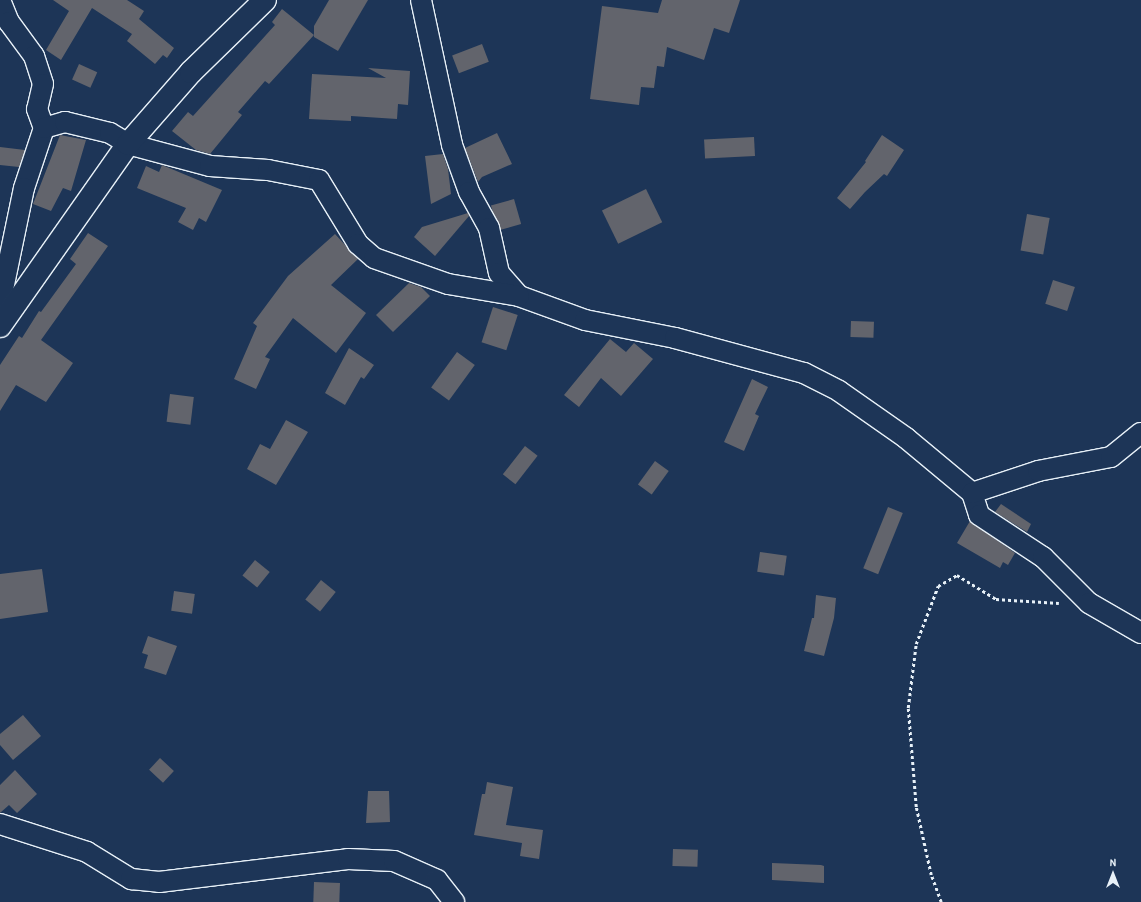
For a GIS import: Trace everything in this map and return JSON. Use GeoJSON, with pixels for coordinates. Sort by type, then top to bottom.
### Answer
{"type":"FeatureCollection","features":[{"type":"Feature","properties":{"kind":"main road"},"geometry":{"type":"LineString","coordinates":[[0,326],[128,144],[191,72],[265,0]]}},
{"type":"Feature","properties":{"kind":"street"},"geometry":{"type":"LineString","coordinates":[[0,0],[9,22],[34,56],[43,84],[37,109],[44,128],[24,188],[0,304]]}},
{"type":"Feature","properties":{"kind":"street"},"geometry":{"type":"LineString","coordinates":[[421,0],[452,144],[470,192],[489,228],[498,273],[519,296]]}},
{"type":"Feature","properties":{"kind":"street"},"geometry":{"type":"LineString","coordinates":[[44,128],[65,122],[110,133],[128,144],[210,166],[268,170],[320,180],[358,244],[374,258],[448,284],[519,296],[585,320],[675,338],[804,373],[839,391],[906,438],[972,493],[979,515],[1042,557],[1089,603],[1141,633]]}},
{"type":"Feature","properties":{"kind":"street"},"geometry":{"type":"LineString","coordinates":[[972,493],[1038,470],[1111,457],[1141,432]]}},
{"type":"Feature","properties":{"kind":"street"},"geometry":{"type":"LineString","coordinates":[[0,824],[87,852],[131,880],[159,882],[348,859],[394,861],[437,880],[454,902]]}},
{"type":"Feature","properties":{"kind":"path"},"geometry":{"type":"LineString","coordinates":[[941,902],[932,875],[916,807],[908,708],[916,644],[938,586],[958,575],[996,599],[1040,604],[1089,603]]}},
{"type":"Feature","properties":{"kind":"building"},"geometry":{"type":"Polygon","coordinates":[[[53,0],[127,0],[144,11],[139,19],[174,48],[167,58],[163,55],[155,64],[127,41],[132,34],[92,8],[61,60],[46,50],[69,11],[53,0]]]}},
{"type":"Feature","properties":{"kind":"building"},"geometry":{"type":"Polygon","coordinates":[[[329,0],[368,0],[338,51],[314,37],[314,26],[329,0]]]}},
{"type":"Feature","properties":{"kind":"building"},"geometry":{"type":"Polygon","coordinates":[[[662,0],[740,0],[729,33],[714,28],[704,60],[667,47],[664,67],[657,66],[654,88],[641,87],[639,105],[590,99],[602,6],[658,13],[662,0]]]}},
{"type":"Feature","properties":{"kind":"building"},"geometry":{"type":"Polygon","coordinates":[[[282,9],[314,35],[269,84],[265,81],[238,112],[242,115],[210,154],[196,150],[172,131],[188,112],[193,116],[275,25],[272,22],[282,9]]]}},
{"type":"Feature","properties":{"kind":"building"},"geometry":{"type":"Polygon","coordinates":[[[482,44],[489,62],[459,73],[452,55],[482,44]]]}},
{"type":"Feature","properties":{"kind":"building"},"geometry":{"type":"Polygon","coordinates":[[[79,64],[97,72],[90,88],[72,80],[79,64]]]}},
{"type":"Feature","properties":{"kind":"building"},"geometry":{"type":"Polygon","coordinates":[[[368,68],[410,71],[408,105],[398,104],[397,119],[351,116],[351,121],[309,119],[312,74],[386,78],[368,68]]]}},
{"type":"Feature","properties":{"kind":"building"},"geometry":{"type":"Polygon","coordinates":[[[497,133],[512,164],[482,177],[478,182],[465,148],[497,133]]]}},
{"type":"Feature","properties":{"kind":"building"},"geometry":{"type":"Polygon","coordinates":[[[60,135],[86,140],[71,191],[63,188],[51,211],[33,204],[60,135]]]}},
{"type":"Feature","properties":{"kind":"building"},"geometry":{"type":"Polygon","coordinates":[[[882,135],[904,150],[887,176],[884,174],[850,209],[837,198],[866,162],[865,161],[882,135]]]}},
{"type":"Feature","properties":{"kind":"building"},"geometry":{"type":"Polygon","coordinates":[[[754,137],[755,156],[705,159],[704,140],[754,137]]]}},
{"type":"Feature","properties":{"kind":"building"},"geometry":{"type":"Polygon","coordinates":[[[0,147],[25,150],[19,167],[0,165],[0,147]]]}},
{"type":"Feature","properties":{"kind":"building"},"geometry":{"type":"Polygon","coordinates":[[[443,154],[448,169],[451,194],[431,204],[425,156],[443,154]]]}},
{"type":"Feature","properties":{"kind":"building"},"geometry":{"type":"Polygon","coordinates":[[[162,165],[222,190],[206,222],[199,218],[193,230],[178,222],[186,208],[137,188],[146,166],[159,172],[162,165]]]}},
{"type":"Feature","properties":{"kind":"building"},"geometry":{"type":"Polygon","coordinates":[[[646,189],[662,222],[618,244],[602,210],[646,189]]]}},
{"type":"Feature","properties":{"kind":"building"},"geometry":{"type":"Polygon","coordinates":[[[514,199],[521,224],[498,231],[491,206],[514,199]]]}},
{"type":"Feature","properties":{"kind":"building"},"geometry":{"type":"Polygon","coordinates":[[[468,213],[469,216],[435,256],[414,237],[422,227],[468,213]]]}},
{"type":"Feature","properties":{"kind":"building"},"geometry":{"type":"Polygon","coordinates":[[[1027,214],[1050,218],[1043,254],[1021,250],[1027,214]]]}},
{"type":"Feature","properties":{"kind":"building"},"geometry":{"type":"Polygon","coordinates":[[[88,233],[108,246],[41,340],[73,363],[46,402],[16,385],[0,411],[0,365],[19,336],[22,338],[39,311],[41,312],[76,264],[70,259],[88,233]]]}},
{"type":"Feature","properties":{"kind":"building"},"geometry":{"type":"Polygon","coordinates":[[[335,234],[358,259],[331,285],[366,313],[336,353],[293,318],[265,357],[270,359],[256,389],[234,379],[257,326],[253,323],[288,276],[335,234]]]}},
{"type":"Feature","properties":{"kind":"building"},"geometry":{"type":"Polygon","coordinates":[[[1053,280],[1075,287],[1067,311],[1045,304],[1053,280]]]}},
{"type":"Feature","properties":{"kind":"building"},"geometry":{"type":"Polygon","coordinates":[[[409,283],[421,287],[430,296],[393,332],[376,315],[409,283]]]}},
{"type":"Feature","properties":{"kind":"building"},"geometry":{"type":"Polygon","coordinates":[[[493,307],[518,315],[506,350],[482,342],[493,307]]]}},
{"type":"Feature","properties":{"kind":"building"},"geometry":{"type":"Polygon","coordinates":[[[851,321],[874,322],[873,338],[850,337],[851,321]]]}},
{"type":"Feature","properties":{"kind":"building"},"geometry":{"type":"Polygon","coordinates":[[[610,339],[626,352],[634,343],[653,359],[621,396],[601,378],[579,407],[564,395],[610,339]]]}},
{"type":"Feature","properties":{"kind":"building"},"geometry":{"type":"Polygon","coordinates":[[[349,348],[374,365],[364,379],[361,377],[345,405],[325,393],[349,348]]]}},
{"type":"Feature","properties":{"kind":"building"},"geometry":{"type":"Polygon","coordinates":[[[457,352],[475,365],[449,401],[431,388],[457,352]]]}},
{"type":"Feature","properties":{"kind":"building"},"geometry":{"type":"Polygon","coordinates":[[[752,379],[768,387],[755,414],[759,416],[744,451],[724,442],[752,379]]]}},
{"type":"Feature","properties":{"kind":"building"},"geometry":{"type":"Polygon","coordinates":[[[170,394],[194,397],[190,425],[167,422],[170,394]]]}},
{"type":"Feature","properties":{"kind":"building"},"geometry":{"type":"Polygon","coordinates":[[[286,420],[308,432],[276,485],[247,469],[260,444],[270,449],[286,420]]]}},
{"type":"Feature","properties":{"kind":"building"},"geometry":{"type":"Polygon","coordinates":[[[525,446],[538,456],[515,484],[503,474],[525,446]]]}},
{"type":"Feature","properties":{"kind":"building"},"geometry":{"type":"Polygon","coordinates":[[[655,461],[669,471],[652,494],[638,484],[655,461]]]}},
{"type":"Feature","properties":{"kind":"building"},"geometry":{"type":"Polygon","coordinates":[[[1001,504],[1031,524],[1027,532],[995,512],[1001,504]]]}},
{"type":"Feature","properties":{"kind":"building"},"geometry":{"type":"Polygon","coordinates":[[[888,507],[903,513],[878,574],[863,568],[888,507]]]}},
{"type":"Feature","properties":{"kind":"building"},"geometry":{"type":"Polygon","coordinates":[[[970,521],[1015,553],[1008,565],[1003,562],[1000,568],[957,543],[970,521]]]}},
{"type":"Feature","properties":{"kind":"building"},"geometry":{"type":"Polygon","coordinates":[[[760,552],[787,556],[784,576],[757,572],[760,552]]]}},
{"type":"Feature","properties":{"kind":"building"},"geometry":{"type":"Polygon","coordinates":[[[255,560],[270,572],[257,588],[242,576],[255,560]]]}},
{"type":"Feature","properties":{"kind":"building"},"geometry":{"type":"Polygon","coordinates":[[[42,569],[48,612],[0,619],[0,574],[42,569]]]}},
{"type":"Feature","properties":{"kind":"building"},"geometry":{"type":"Polygon","coordinates":[[[321,580],[336,592],[320,611],[305,599],[321,580]]]}},
{"type":"Feature","properties":{"kind":"building"},"geometry":{"type":"Polygon","coordinates":[[[174,591],[195,594],[192,614],[171,611],[174,591]]]}},
{"type":"Feature","properties":{"kind":"building"},"geometry":{"type":"Polygon","coordinates":[[[816,595],[836,598],[834,618],[824,656],[804,651],[812,618],[814,618],[816,595]]]}},
{"type":"Feature","properties":{"kind":"building"},"geometry":{"type":"Polygon","coordinates":[[[148,636],[177,646],[166,675],[144,668],[148,655],[142,653],[148,636]]]}},
{"type":"Feature","properties":{"kind":"building"},"geometry":{"type":"Polygon","coordinates":[[[23,715],[41,736],[13,760],[0,745],[0,734],[23,715]]]}},
{"type":"Feature","properties":{"kind":"building"},"geometry":{"type":"Polygon","coordinates":[[[160,758],[174,771],[163,783],[149,770],[160,758]]]}},
{"type":"Feature","properties":{"kind":"building"},"geometry":{"type":"Polygon","coordinates":[[[15,770],[37,794],[17,813],[9,805],[0,813],[0,785],[15,770]]]}},
{"type":"Feature","properties":{"kind":"building"},"geometry":{"type":"Polygon","coordinates":[[[487,782],[513,787],[506,825],[543,830],[539,859],[520,856],[522,843],[474,835],[482,794],[485,794],[487,782]]]}},
{"type":"Feature","properties":{"kind":"building"},"geometry":{"type":"Polygon","coordinates":[[[368,791],[389,791],[390,822],[366,823],[368,791]]]}},
{"type":"Feature","properties":{"kind":"building"},"geometry":{"type":"Polygon","coordinates":[[[673,849],[698,850],[697,867],[672,866],[673,849]]]}},
{"type":"Feature","properties":{"kind":"building"},"geometry":{"type":"Polygon","coordinates":[[[772,863],[824,866],[824,883],[772,880],[772,863]]]}},
{"type":"Feature","properties":{"kind":"building"},"geometry":{"type":"Polygon","coordinates":[[[314,882],[340,883],[339,902],[313,902],[314,882]]]}}]}
